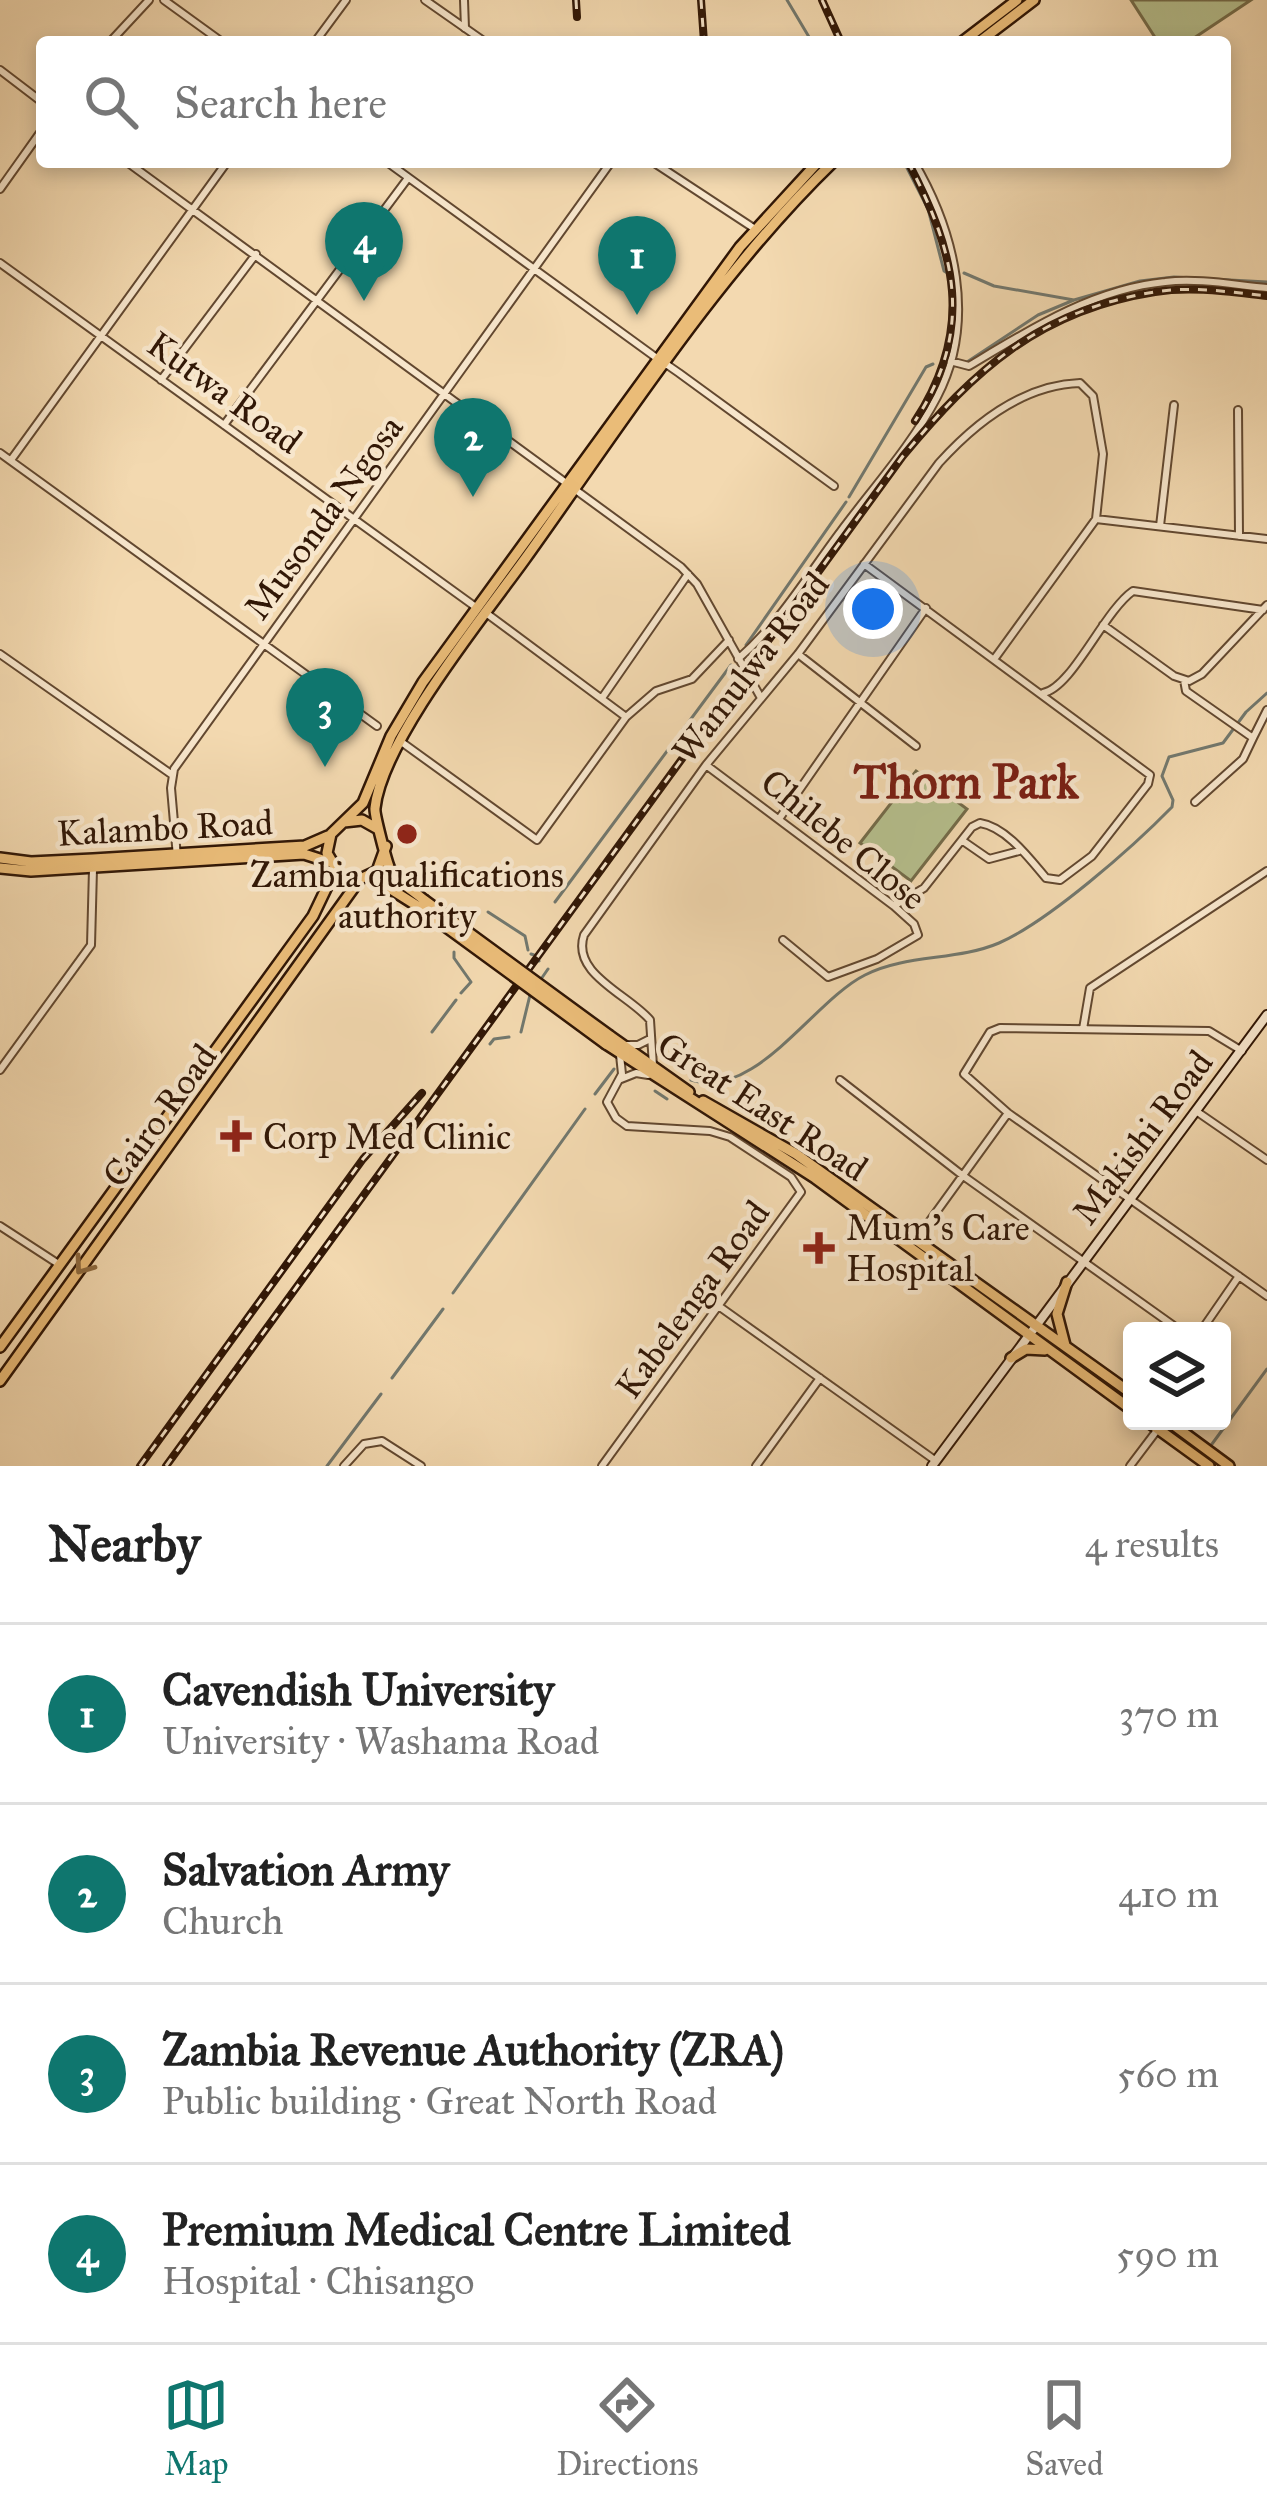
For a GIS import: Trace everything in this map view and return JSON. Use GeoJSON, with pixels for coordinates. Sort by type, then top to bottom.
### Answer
{"type":"FeatureCollection","features":[{"type":"Feature","properties":{"kind":"main road"},"geometry":{"type":"LineString","coordinates":[[971,36],[1020,3],[1034,0]]}},
{"type":"Feature","properties":{"kind":"main road"},"geometry":{"type":"LineString","coordinates":[[986,36],[1020,3]]}},
{"type":"Feature","properties":{"kind":"main road"},"geometry":{"type":"LineString","coordinates":[[482,610],[400,741],[378,793],[374,809],[386,846],[382,863],[365,878],[332,866],[327,843],[331,834],[363,803],[409,705],[759,232],[813,168]]}},
{"type":"Feature","properties":{"kind":"main road"},"geometry":{"type":"LineString","coordinates":[[759,232],[827,168]]}},
{"type":"Feature","properties":{"kind":"main road"},"geometry":{"type":"LineString","coordinates":[[571,486],[633,393],[662,362]]}},
{"type":"Feature","properties":{"kind":"main road"},"geometry":{"type":"LineString","coordinates":[[344,822],[362,820],[379,829]]}},
{"type":"Feature","properties":{"kind":"main road","name":"Kalambo Road"},"geometry":{"type":"LineString","coordinates":[[177,858],[304,846],[331,834]]}},
{"type":"Feature","properties":{"kind":"main road","name":"Great East Road"},"geometry":{"type":"LineString","coordinates":[[386,846],[393,873],[421,903],[621,1050],[1123,1388]]}},
{"type":"Feature","properties":{"kind":"main road","name":"Kalambo Road"},"geometry":{"type":"LineString","coordinates":[[0,868],[31,871],[93,863],[304,854],[332,866]]}},
{"type":"Feature","properties":{"kind":"main road","name":"Kalambo Road"},"geometry":{"type":"LineString","coordinates":[[0,858],[93,863]]}},
{"type":"Feature","properties":{"kind":"main road","name":"Cairo Road"},"geometry":{"type":"LineString","coordinates":[[0,1347],[313,916],[332,866]]}},
{"type":"Feature","properties":{"kind":"main road","name":"Great East Road"},"geometry":{"type":"LineString","coordinates":[[365,878],[421,903]]}},
{"type":"Feature","properties":{"kind":"main road","name":"Cairo Road"},"geometry":{"type":"LineString","coordinates":[[0,1381],[5,1366],[365,878]]}},
{"type":"Feature","properties":{"kind":"main road"},"geometry":{"type":"LineString","coordinates":[[246,1008],[249,1016],[262,1019]]}},
{"type":"Feature","properties":{"kind":"main road","name":"Makishi Road"},"geometry":{"type":"LineString","coordinates":[[934,1464],[1267,1016]]}},
{"type":"Feature","properties":{"kind":"main road"},"geometry":{"type":"LineString","coordinates":[[236,1022],[247,1025],[251,1034]]}},
{"type":"Feature","properties":{"kind":"main road","name":"Great East Road"},"geometry":{"type":"LineString","coordinates":[[653,1073],[796,1154],[916,1240],[1031,1330],[1050,1352],[1123,1404]]}},
{"type":"Feature","properties":{"kind":"main road"},"geometry":{"type":"LineString","coordinates":[[119,1184],[124,1194],[135,1195]]}},
{"type":"Feature","properties":{"kind":"main road"},"geometry":{"type":"LineString","coordinates":[[108,1198],[119,1200],[124,1210]]}},
{"type":"Feature","properties":{"kind":"main road"},"geometry":{"type":"LineString","coordinates":[[1065,1346],[1057,1314],[1067,1282]]}},
{"type":"Feature","properties":{"kind":"main road"},"geometry":{"type":"LineString","coordinates":[[1011,1358],[1026,1349],[1050,1352]]}},
{"type":"Feature","properties":{"kind":"main road"},"geometry":{"type":"LineString","coordinates":[[1159,1430],[1209,1466]]}},
{"type":"Feature","properties":{"kind":"main road"},"geometry":{"type":"LineString","coordinates":[[1180,1430],[1229,1466]]}},
{"type":"Feature","properties":{"kind":"street"},"geometry":{"type":"LineString","coordinates":[[116,36],[149,0]]}},
{"type":"Feature","properties":{"kind":"street"},"geometry":{"type":"LineString","coordinates":[[164,0],[214,36]]}},
{"type":"Feature","properties":{"kind":"street"},"geometry":{"type":"LineString","coordinates":[[319,36],[346,0]]}},
{"type":"Feature","properties":{"kind":"street"},"geometry":{"type":"LineString","coordinates":[[425,0],[476,36]]}},
{"type":"Feature","properties":{"kind":"street"},"geometry":{"type":"LineString","coordinates":[[464,0],[465,28]]}},
{"type":"Feature","properties":{"kind":"street"},"geometry":{"type":"LineString","coordinates":[[0,70],[36,97]]}},
{"type":"Feature","properties":{"kind":"street"},"geometry":{"type":"LineString","coordinates":[[0,189],[36,138]]}},
{"type":"Feature","properties":{"kind":"street"},"geometry":{"type":"LineString","coordinates":[[136,168],[688,574],[761,698]]}},
{"type":"Feature","properties":{"kind":"street"},"geometry":{"type":"LineString","coordinates":[[10,460],[223,168]]}},
{"type":"Feature","properties":{"kind":"street"},"geometry":{"type":"LineString","coordinates":[[395,168],[834,486]]}},
{"type":"Feature","properties":{"kind":"street","name":"Musonda Ngosa"},"geometry":{"type":"LineString","coordinates":[[171,775],[606,168]]}},
{"type":"Feature","properties":{"kind":"street"},"geometry":{"type":"LineString","coordinates":[[662,168],[759,232]]}},
{"type":"Feature","properties":{"kind":"street"},"geometry":{"type":"LineString","coordinates":[[738,658],[770,632],[906,443],[938,394],[950,362],[957,333],[956,265],[917,168]]}},
{"type":"Feature","properties":{"kind":"street"},"geometry":{"type":"LineString","coordinates":[[224,425],[409,178]]}},
{"type":"Feature","properties":{"kind":"street"},"geometry":{"type":"LineString","coordinates":[[161,380],[256,254]]}},
{"type":"Feature","properties":{"kind":"street","name":"Kutwa Road"},"geometry":{"type":"LineString","coordinates":[[0,263],[626,717]]}},
{"type":"Feature","properties":{"kind":"street"},"geometry":{"type":"LineString","coordinates":[[950,362],[969,366],[1045,321],[1149,284],[1189,281],[1267,288]]}},
{"type":"Feature","properties":{"kind":"street","name":"Wamulwa Road"},"geometry":{"type":"LineString","coordinates":[[653,1037],[648,1016],[587,967],[580,950],[584,935],[706,765],[798,654],[935,468],[977,423],[1020,400],[1072,383],[1083,385],[1093,396],[1103,454],[1096,519]]}},
{"type":"Feature","properties":{"kind":"street"},"geometry":{"type":"LineString","coordinates":[[1160,526],[1174,405]]}},
{"type":"Feature","properties":{"kind":"street"},"geometry":{"type":"LineString","coordinates":[[1238,410],[1238,536]]}},
{"type":"Feature","properties":{"kind":"street"},"geometry":{"type":"LineString","coordinates":[[0,453],[377,726]]}},
{"type":"Feature","properties":{"kind":"street"},"geometry":{"type":"LineString","coordinates":[[995,658],[1096,519],[1267,539]]}},
{"type":"Feature","properties":{"kind":"street"},"geometry":{"type":"LineString","coordinates":[[864,564],[1150,775],[1148,784],[1092,856],[1064,878],[1046,878],[1021,850],[985,822],[972,827],[921,892],[894,906]]}},
{"type":"Feature","properties":{"kind":"street"},"geometry":{"type":"LineString","coordinates":[[602,698],[688,574]]}},
{"type":"Feature","properties":{"kind":"street"},"geometry":{"type":"LineString","coordinates":[[1040,692],[1053,691],[1125,596],[1137,591],[1265,608]]}},
{"type":"Feature","properties":{"kind":"street"},"geometry":{"type":"LineString","coordinates":[[779,819],[926,608]]}},
{"type":"Feature","properties":{"kind":"street"},"geometry":{"type":"LineString","coordinates":[[1184,680],[1202,674],[1265,608]]}},
{"type":"Feature","properties":{"kind":"street"},"geometry":{"type":"LineString","coordinates":[[1102,625],[1184,680],[1186,691],[1253,738]]}},
{"type":"Feature","properties":{"kind":"street"},"geometry":{"type":"LineString","coordinates":[[400,741],[537,840],[626,717],[648,696],[692,679],[729,640]]}},
{"type":"Feature","properties":{"kind":"street"},"geometry":{"type":"LineString","coordinates":[[0,654],[171,775],[177,858]]}},
{"type":"Feature","properties":{"kind":"street"},"geometry":{"type":"LineString","coordinates":[[798,654],[916,746]]}},
{"type":"Feature","properties":{"kind":"street"},"geometry":{"type":"LineString","coordinates":[[1196,802],[1243,759],[1267,710]]}},
{"type":"Feature","properties":{"kind":"street","name":"Chilebe Close"},"geometry":{"type":"LineString","coordinates":[[706,765],[894,906],[914,924],[918,935],[889,953],[828,977],[783,940]]}},
{"type":"Feature","properties":{"kind":"street"},"geometry":{"type":"LineString","coordinates":[[963,842],[989,859],[1021,850]]}},
{"type":"Feature","properties":{"kind":"street"},"geometry":{"type":"LineString","coordinates":[[0,1070],[91,945],[93,863]]}},
{"type":"Feature","properties":{"kind":"street"},"geometry":{"type":"LineString","coordinates":[[1083,1029],[1090,988],[1267,871]]}},
{"type":"Feature","properties":{"kind":"street"},"geometry":{"type":"LineString","coordinates":[[1242,1051],[1210,1031],[993,1030],[963,1070],[968,1081],[1008,1113],[1267,1295]]}},
{"type":"Feature","properties":{"kind":"street"},"geometry":{"type":"LineString","coordinates":[[621,1050],[653,1037]]}},
{"type":"Feature","properties":{"kind":"street"},"geometry":{"type":"LineString","coordinates":[[618,1082],[636,1073],[653,1073],[653,1037]]}},
{"type":"Feature","properties":{"kind":"street","name":"Kabelenga Road"},"geometry":{"type":"LineString","coordinates":[[602,1466],[799,1199],[799,1185],[749,1147],[720,1132],[627,1126],[616,1118],[607,1102],[623,1070],[621,1050]]}},
{"type":"Feature","properties":{"kind":"street"},"geometry":{"type":"LineString","coordinates":[[839,1080],[962,1175],[1169,1322]]}},
{"type":"Feature","properties":{"kind":"street"},"geometry":{"type":"LineString","coordinates":[[1196,1111],[1267,1160]]}},
{"type":"Feature","properties":{"kind":"street"},"geometry":{"type":"LineString","coordinates":[[916,1240],[1008,1113]]}},
{"type":"Feature","properties":{"kind":"street"},"geometry":{"type":"LineString","coordinates":[[0,1226],[60,1265]]}},
{"type":"Feature","properties":{"kind":"street"},"geometry":{"type":"LineString","coordinates":[[1207,1322],[1239,1276]]}},
{"type":"Feature","properties":{"kind":"street"},"geometry":{"type":"LineString","coordinates":[[720,1307],[934,1464]]}},
{"type":"Feature","properties":{"kind":"street"},"geometry":{"type":"LineString","coordinates":[[756,1466],[820,1378]]}},
{"type":"Feature","properties":{"kind":"street"},"geometry":{"type":"LineString","coordinates":[[1130,1466],[1157,1430]]}},
{"type":"Feature","properties":{"kind":"street"},"geometry":{"type":"LineString","coordinates":[[344,1466],[364,1444],[382,1441],[421,1466]]}},
{"type":"Feature","properties":{"kind":"green space"},"geometry":{"type":"Polygon","coordinates":[[[1131,0],[1251,0],[1197,36],[1154,36],[1131,0]]]}},
{"type":"Feature","properties":{"kind":"green space"},"geometry":{"type":"Polygon","coordinates":[[[916,771],[967,809],[911,881],[860,843],[916,771]]]}},
{"type":"Feature","properties":{"kind":"waterway"},"geometry":{"type":"LineString","coordinates":[[787,0],[808,36]]}},
{"type":"Feature","properties":{"kind":"waterway"},"geometry":{"type":"LineString","coordinates":[[907,168],[928,209],[944,271],[949,274]]}},
{"type":"Feature","properties":{"kind":"waterway"},"geometry":{"type":"LineString","coordinates":[[964,273],[994,286],[1074,300],[1140,281],[1174,277],[1267,282]]}},
{"type":"Feature","properties":{"kind":"waterway"},"geometry":{"type":"LineString","coordinates":[[967,362],[1038,315],[1074,300]]}},
{"type":"Feature","properties":{"kind":"waterway"},"geometry":{"type":"LineString","coordinates":[[849,497],[926,367],[933,364]]}},
{"type":"Feature","properties":{"kind":"waterway"},"geometry":{"type":"LineString","coordinates":[[746,645],[846,502]]}},
{"type":"Feature","properties":{"kind":"waterway"},"geometry":{"type":"LineString","coordinates":[[555,902],[731,665]]}},
{"type":"Feature","properties":{"kind":"waterway"},"geometry":{"type":"LineString","coordinates":[[691,1080],[715,1083],[760,1063],[865,975],[897,964],[983,949],[1042,918],[1172,807],[1162,776],[1169,757],[1223,743],[1267,693]]}},
{"type":"Feature","properties":{"kind":"waterway"},"geometry":{"type":"LineString","coordinates":[[488,912],[525,936],[528,950]]}},
{"type":"Feature","properties":{"kind":"waterway"},"geometry":{"type":"LineString","coordinates":[[454,952],[471,982],[461,993]]}},
{"type":"Feature","properties":{"kind":"waterway"},"geometry":{"type":"LineString","coordinates":[[539,982],[548,969]]}},
{"type":"Feature","properties":{"kind":"waterway"},"geometry":{"type":"LineString","coordinates":[[521,1032],[530,995]]}},
{"type":"Feature","properties":{"kind":"waterway"},"geometry":{"type":"LineString","coordinates":[[432,1032],[456,1000]]}},
{"type":"Feature","properties":{"kind":"waterway"},"geometry":{"type":"LineString","coordinates":[[490,1044],[509,1037]]}},
{"type":"Feature","properties":{"kind":"waterway"},"geometry":{"type":"LineString","coordinates":[[595,1094],[614,1069]]}},
{"type":"Feature","properties":{"kind":"waterway"},"geometry":{"type":"LineString","coordinates":[[655,1091],[667,1099]]}},
{"type":"Feature","properties":{"kind":"waterway"},"geometry":{"type":"LineString","coordinates":[[453,1293],[585,1109]]}},
{"type":"Feature","properties":{"kind":"waterway"},"geometry":{"type":"LineString","coordinates":[[392,1378],[443,1309]]}},
{"type":"Feature","properties":{"kind":"waterway"},"geometry":{"type":"LineString","coordinates":[[1212,1444],[1267,1369]]}},
{"type":"Feature","properties":{"kind":"waterway"},"geometry":{"type":"LineString","coordinates":[[327,1466],[381,1394]]}},
{"type":"Feature","properties":{"kind":"railway"},"geometry":{"type":"LineString","coordinates":[[576,0],[577,17]]}},
{"type":"Feature","properties":{"kind":"railway"},"geometry":{"type":"LineString","coordinates":[[701,0],[704,36]]}},
{"type":"Feature","properties":{"kind":"railway"},"geometry":{"type":"LineString","coordinates":[[822,0],[838,36]]}},
{"type":"Feature","properties":{"kind":"railway"},"geometry":{"type":"LineString","coordinates":[[911,168],[938,228],[952,291],[946,355],[915,421]]}},
{"type":"Feature","properties":{"kind":"railway"},"geometry":{"type":"LineString","coordinates":[[166,1466],[929,425],[1012,348],[1077,313],[1155,292],[1211,290],[1267,296]]}},
{"type":"Feature","properties":{"kind":"railway"},"geometry":{"type":"LineString","coordinates":[[140,1466],[363,1159],[422,1093]]}},
{"type":"Feature","properties":{"kind":"place","name":"Premium Medical Centre Limited"},"geometry":{"type":"Point","coordinates":[364,301]}},
{"type":"Feature","properties":{"kind":"place","name":"Cavendish University"},"geometry":{"type":"Point","coordinates":[637,315]}},
{"type":"Feature","properties":{"kind":"place","name":"Salvation Army"},"geometry":{"type":"Point","coordinates":[473,497]}},
{"type":"Feature","properties":{"kind":"place","name":"Zambia Revenue Authority (ZRA)"},"geometry":{"type":"Point","coordinates":[325,767]}},
{"type":"Feature","properties":{"kind":"place","name":"Zambia qualifications authority"},"geometry":{"type":"Point","coordinates":[407,834]}},
{"type":"Feature","properties":{"kind":"place","name":"Corp Med Clinic"},"geometry":{"type":"Point","coordinates":[236,1136]}},
{"type":"Feature","properties":{"kind":"place","name":"Mum's Care Hospital"},"geometry":{"type":"Point","coordinates":[819,1248]}},
{"type":"Feature","properties":{"kind":"district","name":"Thorn Park"},"geometry":{"type":"Point","coordinates":[966,781]}}]}
